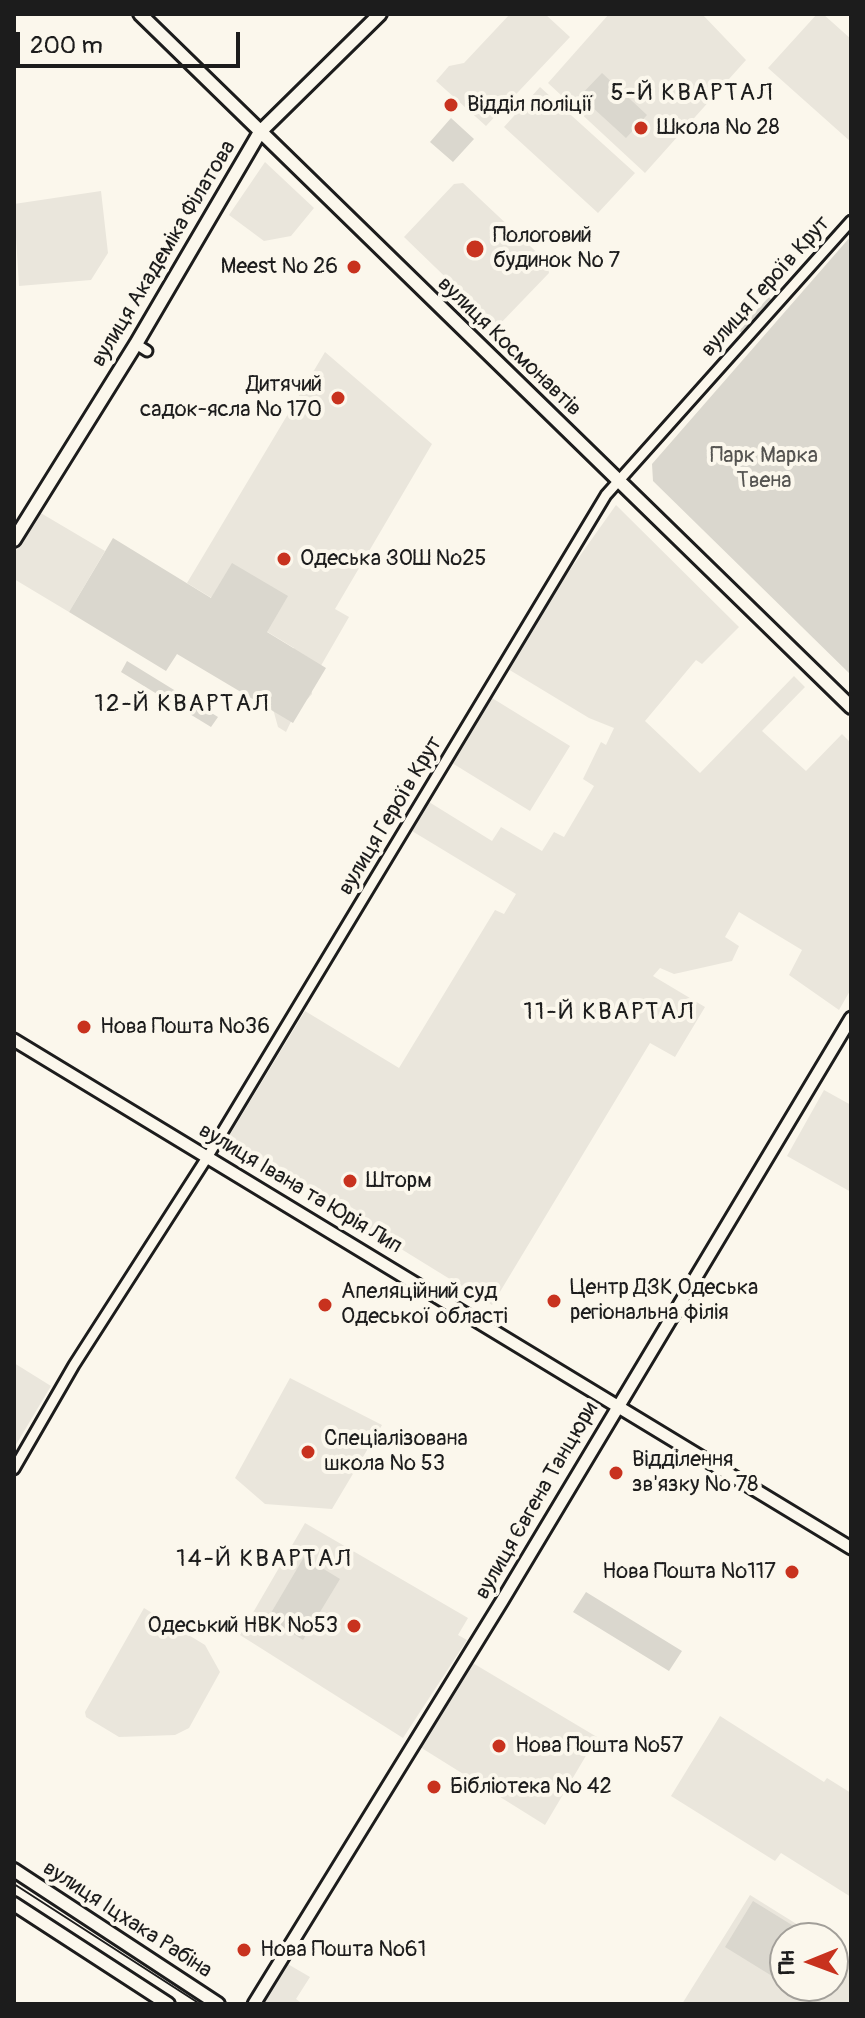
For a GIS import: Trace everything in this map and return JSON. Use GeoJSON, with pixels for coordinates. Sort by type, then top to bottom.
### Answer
{"type":"FeatureCollection","features":[{"type":"Feature","properties":{"kind":"main road","name":"вулиця Космонавтів"},"geometry":{"type":"LineString","coordinates":[[140,14],[851,707]]}},
{"type":"Feature","properties":{"kind":"main road","name":"вулиця Академіка Філатова"},"geometry":{"type":"LineString","coordinates":[[14,540],[141,348],[260,132],[380,14]]}},
{"type":"Feature","properties":{"kind":"main road","name":"вулиця Іцхака Рабіна"},"geometry":{"type":"LineString","coordinates":[[14,1870],[218,2004]]}},
{"type":"Feature","properties":{"kind":"main road"},"geometry":{"type":"LineString","coordinates":[[14,1904],[168,2004]]}},
{"type":"Feature","properties":{"kind":"street","name":"вулиця Героїв Крут"},"geometry":{"type":"LineString","coordinates":[[14,1469],[74,1365],[208,1156],[554,578],[617,481],[851,221]]}},
{"type":"Feature","properties":{"kind":"street","name":"вулиця Євгена Танцюри"},"geometry":{"type":"LineString","coordinates":[[254,2004],[502,1601],[851,1018]]}},
{"type":"Feature","properties":{"kind":"street","name":"вулиця Івана та Юрія Лип"},"geometry":{"type":"LineString","coordinates":[[14,1040],[851,1548]]}},
{"type":"Feature","properties":{"kind":"shaded area"},"geometry":{"type":"Polygon","coordinates":[[[510,14],[545,14],[570,37],[486,126],[436,81],[449,66],[464,63],[510,14]]]}},
{"type":"Feature","properties":{"kind":"shaded area","name":"Школа № 28"},"geometry":{"type":"Polygon","coordinates":[[[609,14],[702,14],[746,60],[645,173],[548,83],[609,14]]]}},
{"type":"Feature","properties":{"kind":"shaded area"},"geometry":{"type":"Polygon","coordinates":[[[817,14],[823,14],[851,39],[851,142],[768,68],[817,14]]]}},
{"type":"Feature","properties":{"kind":"shaded area"},"geometry":{"type":"Polygon","coordinates":[[[540,87],[635,173],[598,213],[504,127],[540,87]]]}},
{"type":"Feature","properties":{"kind":"shaded area"},"geometry":{"type":"Polygon","coordinates":[[[265,162],[314,208],[291,236],[264,241],[229,215],[265,162]]]}},
{"type":"Feature","properties":{"kind":"shaded area","name":"Пологовий будинок № 7"},"geometry":{"type":"Polygon","coordinates":[[[463,183],[547,262],[549,273],[497,327],[404,237],[454,184],[463,183]]]}},
{"type":"Feature","properties":{"kind":"shaded area"},"geometry":{"type":"Polygon","coordinates":[[[101,191],[108,253],[91,280],[19,286],[14,204],[101,191]]]}},
{"type":"Feature","properties":{"kind":"shaded area"},"geometry":{"type":"Polygon","coordinates":[[[325,352],[432,444],[335,609],[349,617],[311,683],[312,694],[295,713],[286,732],[278,727],[270,698],[294,648],[187,583],[325,352]]]}},
{"type":"Feature","properties":{"kind":"shaded area"},"geometry":{"type":"Polygon","coordinates":[[[605,504],[609,504],[562,581],[616,505],[739,627],[702,664],[696,660],[645,721],[700,773],[794,676],[805,687],[762,731],[806,771],[842,734],[851,743],[851,989],[839,1010],[789,975],[802,950],[739,912],[725,937],[739,946],[732,961],[674,974],[660,968],[653,976],[705,1007],[675,1057],[650,1043],[492,1305],[226,1141],[305,1011],[399,1068],[495,910],[504,914],[516,894],[412,831],[429,802],[492,841],[501,827],[542,851],[554,832],[564,837],[594,786],[583,779],[601,742],[606,745],[614,728],[589,718],[508,669],[515,649],[605,504]]]}},
{"type":"Feature","properties":{"kind":"shaded area"},"geometry":{"type":"Polygon","coordinates":[[[39,512],[105,551],[69,612],[14,579],[14,554],[39,512]]]}},
{"type":"Feature","properties":{"kind":"shaded area"},"geometry":{"type":"Polygon","coordinates":[[[492,698],[570,746],[530,811],[452,763],[492,698]]]}},
{"type":"Feature","properties":{"kind":"shaded area"},"geometry":{"type":"Polygon","coordinates":[[[824,1090],[851,1105],[851,1192],[787,1156],[824,1090]]]}},
{"type":"Feature","properties":{"kind":"shaded area"},"geometry":{"type":"Polygon","coordinates":[[[14,1363],[51,1386],[14,1448],[14,1363]]]}},
{"type":"Feature","properties":{"kind":"shaded area","name":"Спеціалізована школа № 53"},"geometry":{"type":"Polygon","coordinates":[[[290,1378],[382,1425],[332,1509],[265,1504],[235,1478],[290,1378]]]}},
{"type":"Feature","properties":{"kind":"shaded area","name":"Одеський НВК №53"},"geometry":{"type":"Polygon","coordinates":[[[305,1523],[468,1618],[458,1635],[467,1640],[403,1738],[240,1635],[305,1523]]]}},
{"type":"Feature","properties":{"kind":"shaded area"},"geometry":{"type":"Polygon","coordinates":[[[144,1608],[205,1645],[220,1672],[189,1728],[175,1735],[119,1737],[86,1717],[85,1712],[144,1608]]]}},
{"type":"Feature","properties":{"kind":"shaded area"},"geometry":{"type":"Polygon","coordinates":[[[471,1662],[597,1737],[545,1825],[420,1747],[471,1662]]]}},
{"type":"Feature","properties":{"kind":"shaded area"},"geometry":{"type":"Polygon","coordinates":[[[720,1716],[824,1782],[827,1778],[851,1793],[851,1897],[781,1853],[775,1861],[671,1796],[720,1716]]]}},
{"type":"Feature","properties":{"kind":"shaded area"},"geometry":{"type":"Polygon","coordinates":[[[750,1895],[793,1922],[769,1922],[769,2002],[849,2002],[851,1958],[851,2004],[682,2004],[750,1895]]]}},
{"type":"Feature","properties":{"kind":"shaded area"},"geometry":{"type":"Polygon","coordinates":[[[286,1963],[310,1977],[296,1999],[303,2004],[264,2004],[286,1963]]]}},
{"type":"Feature","properties":{"kind":"green space"},"geometry":{"type":"Polygon","coordinates":[[[602,73],[647,115],[626,138],[580,96],[602,73]]]}},
{"type":"Feature","properties":{"kind":"green space"},"geometry":{"type":"Polygon","coordinates":[[[451,118],[474,139],[453,162],[430,142],[451,118]]]}},
{"type":"Feature","properties":{"kind":"green space","name":"Парк Марка Твена"},"geometry":{"type":"Polygon","coordinates":[[[851,236],[851,675],[653,481],[652,464],[851,236]]]}},
{"type":"Feature","properties":{"kind":"green space"},"geometry":{"type":"Polygon","coordinates":[[[769,297],[773,301],[743,334],[738,330],[769,297]]]}},
{"type":"Feature","properties":{"kind":"green space"},"geometry":{"type":"Polygon","coordinates":[[[113,538],[211,598],[232,563],[288,596],[267,632],[326,668],[293,723],[177,654],[166,671],[69,612],[113,538]]]}},
{"type":"Feature","properties":{"kind":"green space"},"geometry":{"type":"Polygon","coordinates":[[[127,661],[218,717],[211,727],[121,672],[127,661]]]}},
{"type":"Feature","properties":{"kind":"green space"},"geometry":{"type":"Polygon","coordinates":[[[304,1557],[340,1579],[303,1640],[268,1618],[304,1557]]]}},
{"type":"Feature","properties":{"kind":"green space"},"geometry":{"type":"Polygon","coordinates":[[[586,1592],[682,1651],[669,1671],[573,1612],[586,1592]]]}},
{"type":"Feature","properties":{"kind":"green space"},"geometry":{"type":"Polygon","coordinates":[[[753,1901],[787,1922],[769,1922],[769,1974],[725,1947],[753,1901]]]}},
{"type":"Feature","properties":{"kind":"tram line"},"geometry":{"type":"LineString","coordinates":[[14,1884],[200,2004]]}},
{"type":"Feature","properties":{"kind":"place","name":"Відділ поліції"},"geometry":{"type":"Point","coordinates":[451,105]}},
{"type":"Feature","properties":{"kind":"place","name":"Школа № 28"},"geometry":{"type":"Point","coordinates":[641,128]}},
{"type":"Feature","properties":{"kind":"place","name":"Пологовий будинок № 7"},"geometry":{"type":"Point","coordinates":[475,249]}},
{"type":"Feature","properties":{"kind":"place","name":"Meest № 26"},"geometry":{"type":"Point","coordinates":[354,267]}},
{"type":"Feature","properties":{"kind":"place","name":"Дитячий садок-ясла № 170"},"geometry":{"type":"Point","coordinates":[338,398]}},
{"type":"Feature","properties":{"kind":"place","name":"Одеська ЗОШ №25"},"geometry":{"type":"Point","coordinates":[284,559]}},
{"type":"Feature","properties":{"kind":"place","name":"Нова Пошта №36"},"geometry":{"type":"Point","coordinates":[84,1027]}},
{"type":"Feature","properties":{"kind":"place","name":"Шторм"},"geometry":{"type":"Point","coordinates":[350,1181]}},
{"type":"Feature","properties":{"kind":"place","name":"Центр ДЗК Одеська регіональна філія"},"geometry":{"type":"Point","coordinates":[554,1301]}},
{"type":"Feature","properties":{"kind":"place","name":"Апеляційний суд Одеської області"},"geometry":{"type":"Point","coordinates":[325,1305]}},
{"type":"Feature","properties":{"kind":"place","name":"Спеціалізована школа № 53"},"geometry":{"type":"Point","coordinates":[308,1452]}},
{"type":"Feature","properties":{"kind":"place","name":"Відділення зв'язку № 78"},"geometry":{"type":"Point","coordinates":[616,1473]}},
{"type":"Feature","properties":{"kind":"place","name":"Нова Пошта №117"},"geometry":{"type":"Point","coordinates":[792,1572]}},
{"type":"Feature","properties":{"kind":"place","name":"Одеський НВК №53"},"geometry":{"type":"Point","coordinates":[354,1626]}},
{"type":"Feature","properties":{"kind":"place","name":"Нова Пошта №57"},"geometry":{"type":"Point","coordinates":[499,1746]}},
{"type":"Feature","properties":{"kind":"place","name":"Бібліотека № 42"},"geometry":{"type":"Point","coordinates":[434,1787]}},
{"type":"Feature","properties":{"kind":"place","name":"Нова Пошта №61"},"geometry":{"type":"Point","coordinates":[244,1950]}},
{"type":"Feature","properties":{"kind":"district","name":"5-Й КВАРТАЛ"},"geometry":{"type":"Point","coordinates":[692,94]}},
{"type":"Feature","properties":{"kind":"district","name":"12-Й КВАРТАЛ"},"geometry":{"type":"Point","coordinates":[182,705]}},
{"type":"Feature","properties":{"kind":"district","name":"11-Й КВАРТАЛ"},"geometry":{"type":"Point","coordinates":[609,1013]}},
{"type":"Feature","properties":{"kind":"district","name":"14-Й КВАРТАЛ"},"geometry":{"type":"Point","coordinates":[264,1560]}}]}
